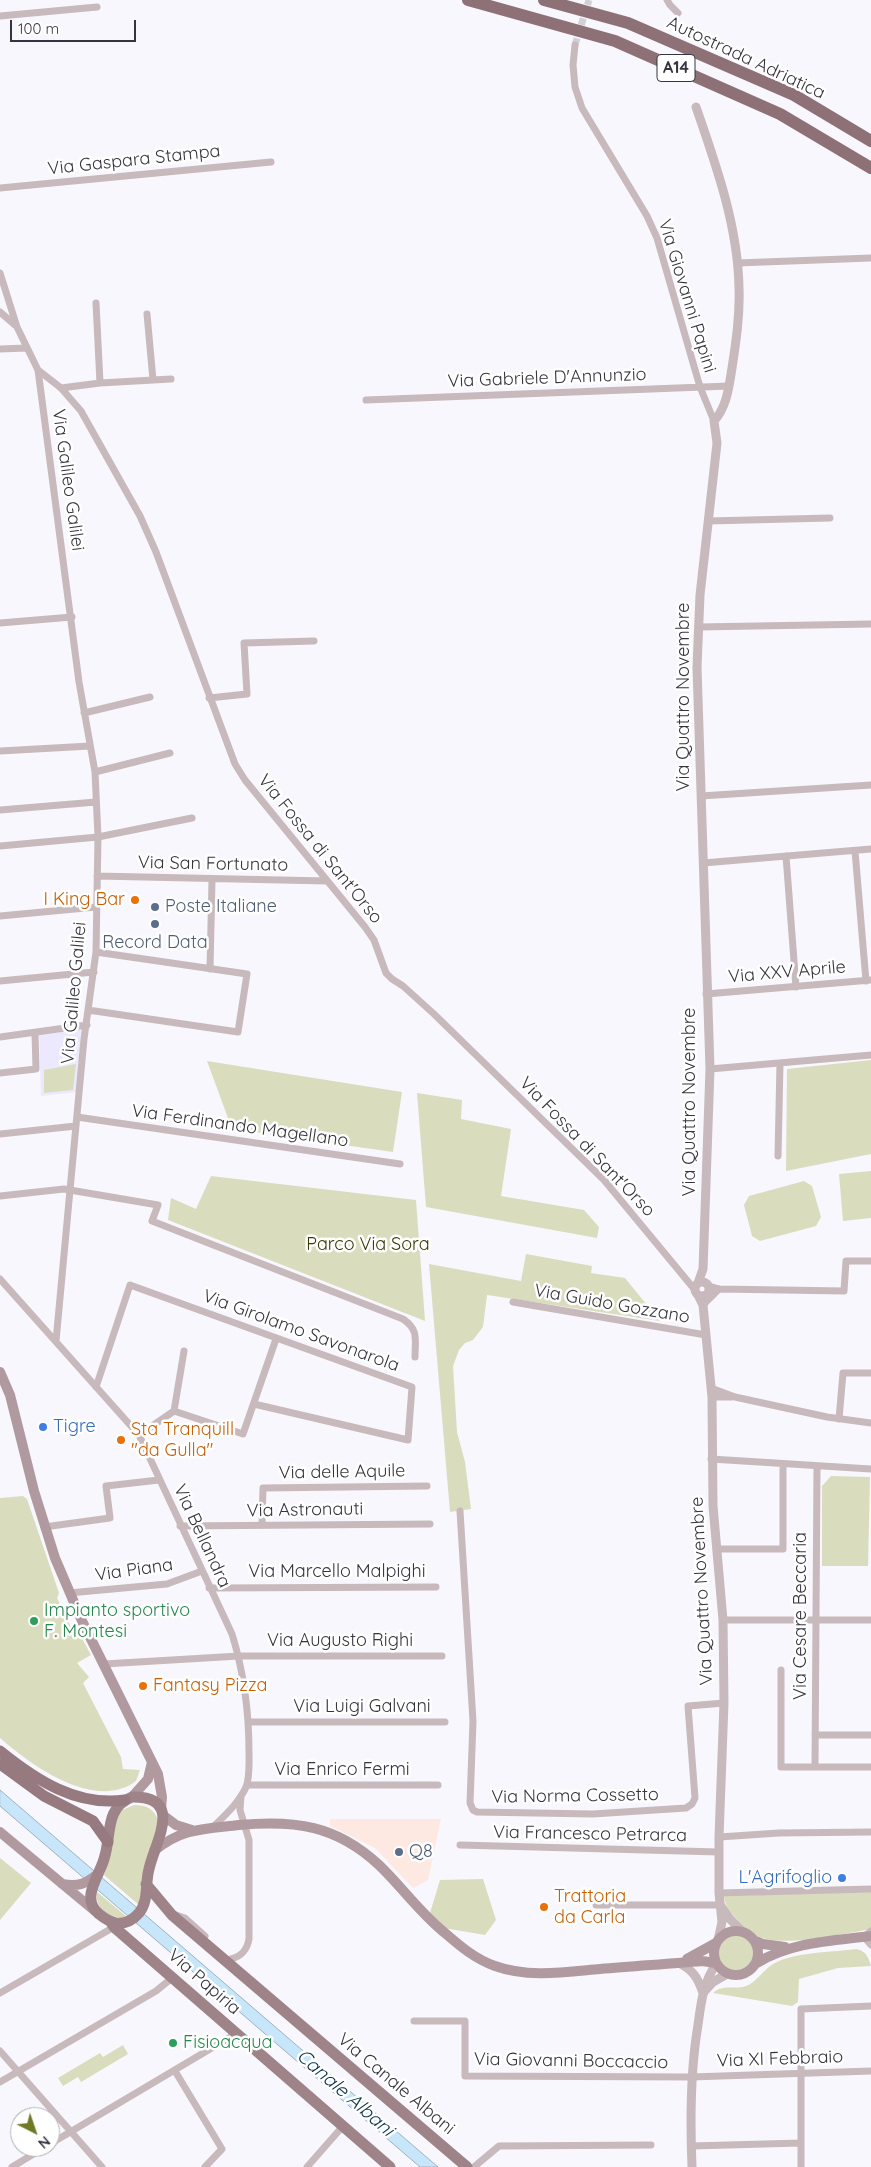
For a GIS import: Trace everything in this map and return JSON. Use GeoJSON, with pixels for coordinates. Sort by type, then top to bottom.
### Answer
{"type":"FeatureCollection","features":[{"type":"Feature","properties":{"kind":"highway","name":"Autostrada Adriatica"},"geometry":{"type":"LineString","coordinates":[[468,0],[615,41],[780,114],[871,168]]}},
{"type":"Feature","properties":{"kind":"highway","name":"Autostrada Adriatica"},"geometry":{"type":"LineString","coordinates":[[544,0],[628,23],[646,30],[794,95],[871,141]]}},
{"type":"Feature","properties":{"kind":"highway"},"geometry":{"type":"LineString","coordinates":[[0,1751],[20,1767],[67,1794],[93,1801],[129,1798]]}},
{"type":"Feature","properties":{"kind":"highway"},"geometry":{"type":"LineString","coordinates":[[0,1764],[44,1796],[93,1821],[108,1842]]}},
{"type":"Feature","properties":{"kind":"main road"},"geometry":{"type":"LineString","coordinates":[[0,1372],[14,1410],[44,1527],[70,1593],[152,1762],[160,1784],[162,1831],[154,1851],[146,1884],[146,1896],[140,1912],[132,1919],[112,1924]]}},
{"type":"Feature","properties":{"kind":"main road"},"geometry":{"type":"LineString","coordinates":[[94,1911],[91,1903],[91,1891],[108,1842],[116,1806],[129,1798],[148,1779],[152,1762]]}},
{"type":"Feature","properties":{"kind":"main road"},"geometry":{"type":"LineString","coordinates":[[129,1798],[148,1799],[156,1803],[162,1813],[176,1825],[193,1830]]}},
{"type":"Feature","properties":{"kind":"main road"},"geometry":{"type":"LineString","coordinates":[[154,1851],[174,1836],[193,1830],[280,1823],[306,1825],[334,1835],[360,1849],[380,1866],[430,1921],[469,1954],[495,1966],[521,1972],[552,1973],[702,1961],[716,1964],[726,1974],[744,1974],[770,1954],[792,1947],[869,1937]]}},
{"type":"Feature","properties":{"kind":"main road"},"geometry":{"type":"LineString","coordinates":[[0,1832],[94,1911]]}},
{"type":"Feature","properties":{"kind":"main road"},"geometry":{"type":"LineString","coordinates":[[61,1884],[75,1886],[87,1882],[98,1874]]}},
{"type":"Feature","properties":{"kind":"main road","name":"Via Canale Albani"},"geometry":{"type":"LineString","coordinates":[[146,1884],[172,1915],[467,2167]]}},
{"type":"Feature","properties":{"kind":"main road","name":"Via Papiria"},"geometry":{"type":"LineString","coordinates":[[94,1911],[112,1924],[390,2167]]}},
{"type":"Feature","properties":{"kind":"main road"},"geometry":{"type":"LineString","coordinates":[[679,1963],[717,1941],[728,1932],[742,1931],[750,1935],[756,1942],[758,1948],[757,1963]]}},
{"type":"Feature","properties":{"kind":"main road"},"geometry":{"type":"LineString","coordinates":[[716,1964],[714,1949],[717,1941]]}},
{"type":"Feature","properties":{"kind":"main road"},"geometry":{"type":"LineString","coordinates":[[756,1942],[792,1947]]}},
{"type":"Feature","properties":{"kind":"street"},"geometry":{"type":"LineString","coordinates":[[667,0],[670,6],[678,13]]}},
{"type":"Feature","properties":{"kind":"street"},"geometry":{"type":"LineString","coordinates":[[0,16],[97,7]]}},
{"type":"Feature","properties":{"kind":"street","name":"Via Giovanni Papini"},"geometry":{"type":"LineString","coordinates":[[575,45],[573,65],[575,87],[582,108],[647,216],[657,238],[700,387],[714,421]]}},
{"type":"Feature","properties":{"kind":"street"},"geometry":{"type":"LineString","coordinates":[[696,107],[713,156],[728,209],[737,263],[739,311],[728,386],[723,408],[714,421]]}},
{"type":"Feature","properties":{"kind":"street","name":"Via Gaspara Stampa"},"geometry":{"type":"LineString","coordinates":[[0,188],[271,162]]}},
{"type":"Feature","properties":{"kind":"street"},"geometry":{"type":"LineString","coordinates":[[737,263],[871,258]]}},
{"type":"Feature","properties":{"kind":"street","name":"Via Galileo Galilei"},"geometry":{"type":"LineString","coordinates":[[0,273],[7,301],[17,327],[38,370],[84,713],[95,772],[98,837],[96,952],[86,1025],[56,1342]]}},
{"type":"Feature","properties":{"kind":"street"},"geometry":{"type":"LineString","coordinates":[[96,303],[100,383]]}},
{"type":"Feature","properties":{"kind":"street"},"geometry":{"type":"LineString","coordinates":[[0,312],[17,327]]}},
{"type":"Feature","properties":{"kind":"street"},"geometry":{"type":"LineString","coordinates":[[147,314],[153,380]]}},
{"type":"Feature","properties":{"kind":"street"},"geometry":{"type":"LineString","coordinates":[[0,349],[28,348]]}},
{"type":"Feature","properties":{"kind":"street","name":"Via Fossa di Sant'Orso"},"geometry":{"type":"LineString","coordinates":[[38,370],[62,388],[81,411],[140,516],[156,552],[235,764],[245,780],[374,940],[386,973],[392,980],[403,986],[434,1014],[604,1180],[684,1277],[702,1288]]}},
{"type":"Feature","properties":{"kind":"street"},"geometry":{"type":"LineString","coordinates":[[62,388],[100,383],[171,379]]}},
{"type":"Feature","properties":{"kind":"street","name":"Via Gabriele D'Annunzio"},"geometry":{"type":"LineString","coordinates":[[366,400],[728,386]]}},
{"type":"Feature","properties":{"kind":"street","name":"Via Quattro Novembre"},"geometry":{"type":"LineString","coordinates":[[714,421],[717,443],[698,627],[697,667],[706,994],[710,1069],[702,1288],[711,1393],[713,1506],[724,1620],[724,1703],[719,1837],[719,1893],[722,1922],[717,1941]]}},
{"type":"Feature","properties":{"kind":"street"},"geometry":{"type":"LineString","coordinates":[[708,521],[830,518]]}},
{"type":"Feature","properties":{"kind":"street"},"geometry":{"type":"LineString","coordinates":[[0,622],[72,617]]}},
{"type":"Feature","properties":{"kind":"street"},"geometry":{"type":"LineString","coordinates":[[698,627],[871,624]]}},
{"type":"Feature","properties":{"kind":"street"},"geometry":{"type":"LineString","coordinates":[[209,698],[246,694],[244,643],[314,641]]}},
{"type":"Feature","properties":{"kind":"street"},"geometry":{"type":"LineString","coordinates":[[84,713],[150,697]]}},
{"type":"Feature","properties":{"kind":"street"},"geometry":{"type":"LineString","coordinates":[[0,751],[90,746]]}},
{"type":"Feature","properties":{"kind":"street"},"geometry":{"type":"LineString","coordinates":[[95,772],[170,753]]}},
{"type":"Feature","properties":{"kind":"street"},"geometry":{"type":"LineString","coordinates":[[701,796],[871,785]]}},
{"type":"Feature","properties":{"kind":"street"},"geometry":{"type":"LineString","coordinates":[[0,810],[96,802]]}},
{"type":"Feature","properties":{"kind":"street"},"geometry":{"type":"LineString","coordinates":[[0,846],[98,837],[192,818]]}},
{"type":"Feature","properties":{"kind":"street"},"geometry":{"type":"LineString","coordinates":[[703,864],[871,849]]}},
{"type":"Feature","properties":{"kind":"street"},"geometry":{"type":"LineString","coordinates":[[855,851],[868,980]]}},
{"type":"Feature","properties":{"kind":"street"},"geometry":{"type":"LineString","coordinates":[[786,856],[796,986]]}},
{"type":"Feature","properties":{"kind":"street","name":"Via San Fortunato"},"geometry":{"type":"LineString","coordinates":[[98,876],[212,880],[327,881]]}},
{"type":"Feature","properties":{"kind":"street"},"geometry":{"type":"LineString","coordinates":[[210,969],[212,880]]}},
{"type":"Feature","properties":{"kind":"street"},"geometry":{"type":"LineString","coordinates":[[0,916],[96,907]]}},
{"type":"Feature","properties":{"kind":"street"},"geometry":{"type":"LineString","coordinates":[[88,1010],[238,1032],[247,974],[96,952]]}},
{"type":"Feature","properties":{"kind":"street"},"geometry":{"type":"LineString","coordinates":[[0,981],[94,972]]}},
{"type":"Feature","properties":{"kind":"street","name":"Via XXV Aprile"},"geometry":{"type":"LineString","coordinates":[[706,994],[868,980]]}},
{"type":"Feature","properties":{"kind":"street"},"geometry":{"type":"LineString","coordinates":[[0,1036],[86,1025]]}},
{"type":"Feature","properties":{"kind":"street"},"geometry":{"type":"LineString","coordinates":[[0,1073],[36,1070],[35,1033]]}},
{"type":"Feature","properties":{"kind":"street"},"geometry":{"type":"LineString","coordinates":[[710,1069],[871,1055]]}},
{"type":"Feature","properties":{"kind":"street"},"geometry":{"type":"LineString","coordinates":[[778,1156],[780,1062]]}},
{"type":"Feature","properties":{"kind":"street","name":"Via Ferdinando Magellano"},"geometry":{"type":"LineString","coordinates":[[77,1117],[400,1164]]}},
{"type":"Feature","properties":{"kind":"street"},"geometry":{"type":"LineString","coordinates":[[0,1134],[76,1126]]}},
{"type":"Feature","properties":{"kind":"street"},"geometry":{"type":"LineString","coordinates":[[0,1196],[64,1189],[158,1205],[152,1221],[403,1319],[412,1326],[415,1334],[415,1357]]}},
{"type":"Feature","properties":{"kind":"street"},"geometry":{"type":"LineString","coordinates":[[702,1288],[844,1290],[846,1261],[871,1261]]}},
{"type":"Feature","properties":{"kind":"street","name":"Via Bellandra"},"geometry":{"type":"LineString","coordinates":[[0,1279],[139,1435],[232,1634],[239,1656],[249,1722],[247,1785],[232,1809],[212,1828]]}},
{"type":"Feature","properties":{"kind":"street","name":"Via Girolamo Savonarola"},"geometry":{"type":"LineString","coordinates":[[96,1387],[130,1286],[412,1387],[408,1440],[254,1404]]}},
{"type":"Feature","properties":{"kind":"street"},"geometry":{"type":"LineString","coordinates":[[703,1305],[719,1289]]}},
{"type":"Feature","properties":{"kind":"street","name":"Via Guido Gozzano"},"geometry":{"type":"LineString","coordinates":[[513,1302],[706,1335]]}},
{"type":"Feature","properties":{"kind":"street"},"geometry":{"type":"LineString","coordinates":[[174,1411],[243,1434],[276,1339]]}},
{"type":"Feature","properties":{"kind":"street"},"geometry":{"type":"LineString","coordinates":[[139,1435],[174,1411],[184,1351]]}},
{"type":"Feature","properties":{"kind":"street"},"geometry":{"type":"LineString","coordinates":[[840,1419],[843,1373],[871,1373]]}},
{"type":"Feature","properties":{"kind":"street"},"geometry":{"type":"LineString","coordinates":[[711,1393],[840,1419],[871,1422]]}},
{"type":"Feature","properties":{"kind":"street"},"geometry":{"type":"LineString","coordinates":[[711,1459],[871,1469]]}},
{"type":"Feature","properties":{"kind":"street"},"geometry":{"type":"LineString","coordinates":[[717,1549],[783,1549],[784,1464]]}},
{"type":"Feature","properties":{"kind":"street","name":"Via Cesare Beccaria"},"geometry":{"type":"LineString","coordinates":[[815,1767],[817,1466]]}},
{"type":"Feature","properties":{"kind":"street"},"geometry":{"type":"LineString","coordinates":[[44,1527],[110,1518],[106,1486],[159,1480]]}},
{"type":"Feature","properties":{"kind":"street","name":"Via delle Aquile"},"geometry":{"type":"LineString","coordinates":[[262,1525],[263,1488],[427,1486]]}},
{"type":"Feature","properties":{"kind":"street","name":"Via Norma Cossetto"},"geometry":{"type":"LineString","coordinates":[[460,1511],[473,1721],[470,1803],[473,1810],[477,1812],[593,1814],[686,1808],[692,1804],[695,1798],[688,1706],[724,1703]]}},
{"type":"Feature","properties":{"kind":"street","name":"Via Astronauti"},"geometry":{"type":"LineString","coordinates":[[180,1526],[430,1524]]}},
{"type":"Feature","properties":{"kind":"street","name":"Via Piana"},"geometry":{"type":"LineString","coordinates":[[70,1593],[167,1584],[202,1571]]}},
{"type":"Feature","properties":{"kind":"street","name":"Via Marcello Malpighi"},"geometry":{"type":"LineString","coordinates":[[209,1588],[436,1587]]}},
{"type":"Feature","properties":{"kind":"street"},"geometry":{"type":"LineString","coordinates":[[724,1620],[871,1620]]}},
{"type":"Feature","properties":{"kind":"street","name":"Via Augusto Righi"},"geometry":{"type":"LineString","coordinates":[[104,1664],[239,1656],[442,1656]]}},
{"type":"Feature","properties":{"kind":"street"},"geometry":{"type":"LineString","coordinates":[[781,1670],[781,1766],[871,1767]]}},
{"type":"Feature","properties":{"kind":"street","name":"Via Luigi Galvani"},"geometry":{"type":"LineString","coordinates":[[249,1722],[445,1722]]}},
{"type":"Feature","properties":{"kind":"street"},"geometry":{"type":"LineString","coordinates":[[815,1735],[871,1735]]}},
{"type":"Feature","properties":{"kind":"street","name":"Via Enrico Fermi"},"geometry":{"type":"LineString","coordinates":[[247,1785],[438,1785]]}},
{"type":"Feature","properties":{"kind":"street"},"geometry":{"type":"LineString","coordinates":[[231,1959],[244,1952],[249,1939],[249,1840],[240,1810],[241,1796]]}},
{"type":"Feature","properties":{"kind":"street"},"geometry":{"type":"LineString","coordinates":[[719,1837],[779,1833],[871,1832]]}},
{"type":"Feature","properties":{"kind":"street","name":"Via Francesco Petrarca"},"geometry":{"type":"LineString","coordinates":[[460,1846],[720,1852]]}},
{"type":"Feature","properties":{"kind":"street"},"geometry":{"type":"LineString","coordinates":[[719,1893],[871,1890]]}},
{"type":"Feature","properties":{"kind":"street"},"geometry":{"type":"LineString","coordinates":[[596,1905],[721,1905],[742,1931]]}},
{"type":"Feature","properties":{"kind":"street","name":"Via Canale Albani"},"geometry":{"type":"LineString","coordinates":[[172,1915],[185,1918],[297,2017],[303,2028]]}},
{"type":"Feature","properties":{"kind":"street"},"geometry":{"type":"LineString","coordinates":[[0,1993],[112,1924]]}},
{"type":"Feature","properties":{"kind":"street"},"geometry":{"type":"LineString","coordinates":[[679,1963],[690,1968],[696,1976],[703,1993]]}},
{"type":"Feature","properties":{"kind":"street"},"geometry":{"type":"LineString","coordinates":[[692,2167],[691,2077],[703,1993],[708,1976],[716,1964]]}},
{"type":"Feature","properties":{"kind":"street"},"geometry":{"type":"LineString","coordinates":[[703,1993],[713,1982],[726,1974]]}},
{"type":"Feature","properties":{"kind":"street"},"geometry":{"type":"LineString","coordinates":[[0,2082],[156,1991],[172,1978]]}},
{"type":"Feature","properties":{"kind":"street"},"geometry":{"type":"LineString","coordinates":[[801,2167],[801,2009],[871,2006]]}},
{"type":"Feature","properties":{"kind":"street","name":"Via Giovanni Boccaccio"},"geometry":{"type":"LineString","coordinates":[[414,2021],[466,2021],[465,2076],[691,2077]]}},
{"type":"Feature","properties":{"kind":"street"},"geometry":{"type":"LineString","coordinates":[[60,2138],[237,2034]]}},
{"type":"Feature","properties":{"kind":"street"},"geometry":{"type":"LineString","coordinates":[[0,2051],[102,2167]]}},
{"type":"Feature","properties":{"kind":"street"},"geometry":{"type":"LineString","coordinates":[[175,2071],[222,2150],[205,2167]]}},
{"type":"Feature","properties":{"kind":"street","name":"Via XI Febbraio"},"geometry":{"type":"LineString","coordinates":[[691,2077],[871,2071]]}},
{"type":"Feature","properties":{"kind":"street"},"geometry":{"type":"LineString","coordinates":[[307,2167],[343,2126]]}},
{"type":"Feature","properties":{"kind":"street"},"geometry":{"type":"LineString","coordinates":[[691,2146],[801,2143]]}},
{"type":"Feature","properties":{"kind":"street"},"geometry":{"type":"LineString","coordinates":[[474,2167],[499,2146],[651,2145]]}},
{"type":"Feature","properties":{"kind":"street"},"geometry":{"type":"LineString","coordinates":[[12,2167],[28,2157]]}},
{"type":"Feature","properties":{"kind":"shaded area"},"geometry":{"type":"Polygon","coordinates":[[[81,1029],[77,1092],[41,1096],[39,1035],[81,1029]]]}},
{"type":"Feature","properties":{"kind":"shaded area"},"geometry":{"type":"Polygon","coordinates":[[[330,1819],[441,1819],[428,1880],[413,1888],[375,1848],[330,1826],[330,1819]]]}},
{"type":"Feature","properties":{"kind":"green space"},"geometry":{"type":"Polygon","coordinates":[[[871,1060],[871,1154],[786,1171],[787,1069],[871,1060]]]}},
{"type":"Feature","properties":{"kind":"green space"},"geometry":{"type":"Polygon","coordinates":[[[207,1061],[402,1092],[393,1152],[232,1129],[207,1061]]]}},
{"type":"Feature","properties":{"kind":"green space"},"geometry":{"type":"Polygon","coordinates":[[[76,1064],[73,1090],[44,1093],[44,1070],[76,1064]]]}},
{"type":"Feature","properties":{"kind":"green space"},"geometry":{"type":"Polygon","coordinates":[[[417,1093],[462,1100],[461,1119],[511,1129],[501,1196],[584,1210],[599,1227],[597,1238],[426,1207],[417,1093]]]}},
{"type":"Feature","properties":{"kind":"green space"},"geometry":{"type":"Polygon","coordinates":[[[871,1171],[871,1218],[843,1221],[839,1174],[871,1171]]]}},
{"type":"Feature","properties":{"kind":"green space","name":"Parco Via Sora"},"geometry":{"type":"Polygon","coordinates":[[[211,1176],[416,1200],[425,1321],[168,1220],[171,1198],[196,1209],[211,1176]]]}},
{"type":"Feature","properties":{"kind":"green space"},"geometry":{"type":"Polygon","coordinates":[[[804,1181],[812,1186],[821,1217],[816,1226],[760,1241],[752,1236],[744,1205],[749,1196],[804,1181]]]}},
{"type":"Feature","properties":{"kind":"green space"},"geometry":{"type":"Polygon","coordinates":[[[526,1254],[592,1266],[591,1273],[625,1278],[660,1321],[487,1295],[483,1327],[473,1340],[465,1343],[459,1350],[453,1366],[457,1432],[465,1462],[471,1509],[450,1512],[429,1264],[521,1281],[526,1254]]]}},
{"type":"Feature","properties":{"kind":"green space"},"geometry":{"type":"Polygon","coordinates":[[[831,1476],[870,1477],[868,1566],[822,1566],[822,1486],[831,1476]]]}},
{"type":"Feature","properties":{"kind":"green space","name":"Impianto sportivo F. Montesi"},"geometry":{"type":"Polygon","coordinates":[[[23,1496],[27,1499],[59,1593],[57,1598],[72,1629],[78,1631],[91,1655],[77,1663],[89,1677],[83,1683],[121,1757],[123,1769],[140,1770],[136,1781],[119,1789],[101,1791],[83,1788],[64,1781],[28,1760],[0,1738],[0,1498],[23,1496]]]}},
{"type":"Feature","properties":{"kind":"green space"},"geometry":{"type":"Polygon","coordinates":[[[134,1805],[149,1808],[158,1820],[139,1905],[104,1875],[120,1811],[134,1805]]]}},
{"type":"Feature","properties":{"kind":"green space"},"geometry":{"type":"Polygon","coordinates":[[[0,1858],[31,1883],[0,1920],[0,1858]]]}},
{"type":"Feature","properties":{"kind":"green space"},"geometry":{"type":"Polygon","coordinates":[[[483,1879],[496,1920],[485,1935],[444,1928],[430,1913],[440,1880],[483,1879]]]}},
{"type":"Feature","properties":{"kind":"green space"},"geometry":{"type":"Polygon","coordinates":[[[96,1891],[127,1917],[114,1917],[104,1913],[98,1904],[96,1891]]]}},
{"type":"Feature","properties":{"kind":"green space"},"geometry":{"type":"Polygon","coordinates":[[[871,1892],[871,1929],[829,1937],[782,1941],[754,1935],[730,1911],[725,1903],[724,1896],[871,1892]]]}},
{"type":"Feature","properties":{"kind":"green space"},"geometry":{"type":"Polygon","coordinates":[[[736,1935],[743,1936],[749,1940],[753,1946],[753,1960],[749,1966],[743,1970],[736,1971],[729,1970],[723,1966],[719,1960],[718,1953],[719,1946],[723,1940],[729,1936],[736,1935]]]}},
{"type":"Feature","properties":{"kind":"green space"},"geometry":{"type":"Polygon","coordinates":[[[857,1949],[867,1955],[871,1966],[838,1968],[799,1979],[798,2002],[792,2006],[713,1993],[725,1988],[746,1986],[766,1969],[781,1960],[814,1953],[857,1949]]]}},
{"type":"Feature","properties":{"kind":"green space"},"geometry":{"type":"Polygon","coordinates":[[[123,2045],[128,2054],[81,2082],[78,2077],[63,2086],[58,2078],[100,2053],[103,2057],[123,2045]]]}},
{"type":"Feature","properties":{"kind":"water","name":"Canale Albani"},"geometry":{"type":"Polygon","coordinates":[[[0,1790],[438,2167],[420,2167],[0,1806],[0,1790]]]}},
{"type":"Feature","properties":{"kind":"tunnel"},"geometry":{"type":"LineString","coordinates":[[575,45],[589,0]]}},
{"type":"Feature","properties":{"kind":"place","name":"I King Bar"},"geometry":{"type":"Point","coordinates":[135,900]}},
{"type":"Feature","properties":{"kind":"place","name":"Poste Italiane"},"geometry":{"type":"Point","coordinates":[155,907]}},
{"type":"Feature","properties":{"kind":"place","name":"Record Data"},"geometry":{"type":"Point","coordinates":[155,924]}},
{"type":"Feature","properties":{"kind":"place","name":"Tigre"},"geometry":{"type":"Point","coordinates":[43,1427]}},
{"type":"Feature","properties":{"kind":"place","name":"Sta Tranquill \"da Gulla\""},"geometry":{"type":"Point","coordinates":[121,1440]}},
{"type":"Feature","properties":{"kind":"place","name":"Impianto sportivo F. Montesi"},"geometry":{"type":"Point","coordinates":[34,1621]}},
{"type":"Feature","properties":{"kind":"place","name":"Fantasy Pizza"},"geometry":{"type":"Point","coordinates":[143,1686]}},
{"type":"Feature","properties":{"kind":"place","name":"Q8"},"geometry":{"type":"Point","coordinates":[399,1852]}},
{"type":"Feature","properties":{"kind":"place","name":"L'Agrifoglio"},"geometry":{"type":"Point","coordinates":[842,1878]}},
{"type":"Feature","properties":{"kind":"place","name":"Trattoria da Carla"},"geometry":{"type":"Point","coordinates":[544,1907]}},
{"type":"Feature","properties":{"kind":"place","name":"Fisioacqua"},"geometry":{"type":"Point","coordinates":[173,2043]}}]}
